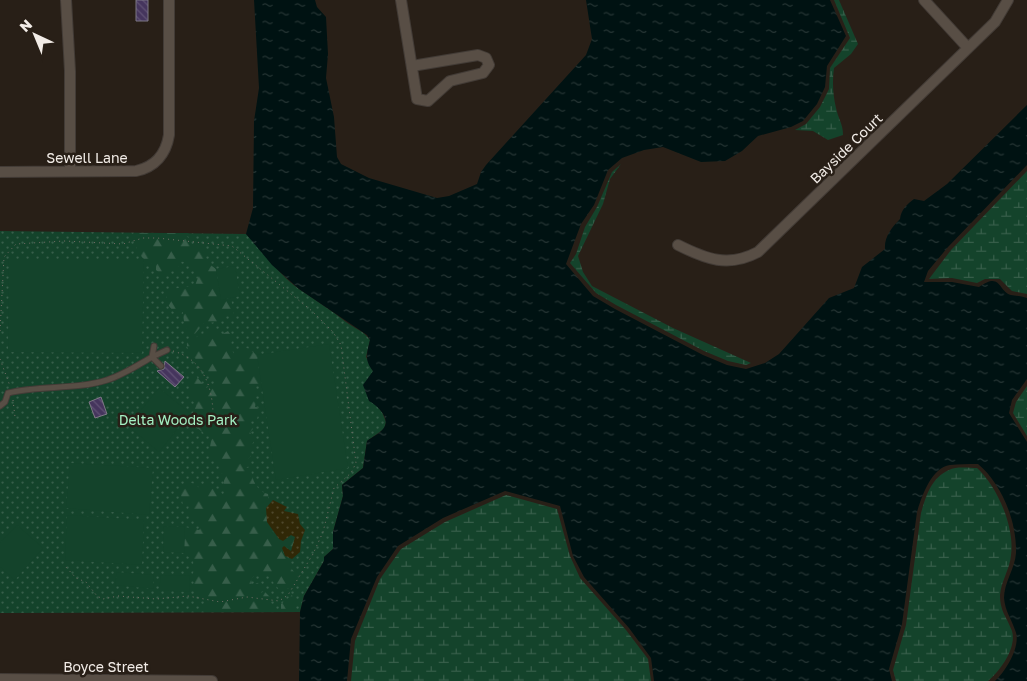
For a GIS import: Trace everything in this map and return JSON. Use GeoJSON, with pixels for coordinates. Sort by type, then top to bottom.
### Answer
{"type":"FeatureCollection","features":[{"type":"Feature","properties":{"kind":"street"},"geometry":{"type":"LineString","coordinates":[[66,0],[70,71],[70,170]]}},
{"type":"Feature","properties":{"kind":"street","name":"Sewell Lane"},"geometry":{"type":"LineString","coordinates":[[0,172],[136,171],[151,165],[163,154],[170,135],[169,0]]}},
{"type":"Feature","properties":{"kind":"street"},"geometry":{"type":"LineString","coordinates":[[401,0],[416,99],[423,102],[428,101],[450,81],[483,73],[489,65],[486,58],[478,55],[412,66]]}},
{"type":"Feature","properties":{"kind":"street"},"geometry":{"type":"LineString","coordinates":[[924,0],[968,48]]}},
{"type":"Feature","properties":{"kind":"street","name":"Bayside Court"},"geometry":{"type":"LineString","coordinates":[[678,245],[716,261],[738,261],[758,252],[995,22],[1008,0]]}},
{"type":"Feature","properties":{"kind":"street","name":"Boyce Street"},"geometry":{"type":"LineString","coordinates":[[0,680],[212,681]]}},
{"type":"Feature","properties":{"kind":"lane"},"geometry":{"type":"LineString","coordinates":[[152,357],[154,346]]}},
{"type":"Feature","properties":{"kind":"lane"},"geometry":{"type":"LineString","coordinates":[[0,406],[6,402],[8,393],[29,388],[77,385],[107,380],[167,350]]}},
{"type":"Feature","properties":{"kind":"lane"},"geometry":{"type":"LineString","coordinates":[[152,357],[161,366]]}},
{"type":"Feature","properties":{"kind":"path"},"geometry":{"type":"LineString","coordinates":[[0,331],[4,257],[16,244],[64,240],[123,244],[143,238],[174,238],[232,246],[312,311],[333,332],[341,346],[356,463],[351,473],[334,488],[319,542],[288,595],[279,600],[269,601],[247,597],[220,602],[188,596],[156,598],[118,596],[103,598],[98,596],[86,582],[76,578],[65,566]]}},
{"type":"Feature","properties":{"kind":"path"},"geometry":{"type":"LineString","coordinates":[[167,350],[187,356],[201,370],[210,388],[213,422]]}},
{"type":"Feature","properties":{"kind":"green space"},"geometry":{"type":"Polygon","coordinates":[[[834,0],[839,0],[858,44],[851,54],[834,68],[834,98],[843,135],[828,140],[813,131],[795,130],[806,124],[820,107],[829,89],[830,68],[850,38],[834,0]]]}},
{"type":"Feature","properties":{"kind":"green space"},"geometry":{"type":"Polygon","coordinates":[[[621,164],[610,179],[603,204],[578,256],[583,272],[592,286],[673,328],[751,363],[746,365],[728,361],[704,351],[616,305],[596,293],[570,263],[576,254],[585,227],[597,207],[612,172],[621,164]]]}},
{"type":"Feature","properties":{"kind":"green space"},"geometry":{"type":"Polygon","coordinates":[[[1027,171],[1027,294],[1012,291],[1000,279],[985,279],[977,283],[952,278],[929,279],[951,250],[1027,171]]]}},
{"type":"Feature","properties":{"kind":"green space","name":"Delta Woods Park"},"geometry":{"type":"Polygon","coordinates":[[[0,231],[246,234],[291,283],[362,332],[370,340],[366,357],[373,371],[376,405],[382,412],[386,422],[384,429],[367,441],[363,468],[342,485],[343,496],[333,532],[333,549],[324,557],[324,561],[304,596],[300,612],[0,613],[0,231]]]}},
{"type":"Feature","properties":{"kind":"green space"},"geometry":{"type":"Polygon","coordinates":[[[135,233],[189,233],[186,236],[192,240],[191,244],[200,245],[206,255],[205,261],[216,269],[221,300],[231,298],[232,304],[236,305],[233,315],[224,314],[220,322],[204,323],[194,335],[191,334],[185,326],[183,312],[177,316],[165,301],[170,289],[195,286],[198,277],[189,263],[179,261],[176,263],[181,270],[171,270],[171,273],[162,275],[156,270],[156,266],[142,258],[137,250],[135,233]]]}},
{"type":"Feature","properties":{"kind":"green space"},"geometry":{"type":"Polygon","coordinates":[[[9,259],[144,259],[142,353],[8,352],[9,259]]]}},
{"type":"Feature","properties":{"kind":"green space"},"geometry":{"type":"Polygon","coordinates":[[[235,266],[240,296],[221,300],[216,269],[235,266]]]}},
{"type":"Feature","properties":{"kind":"green space"},"geometry":{"type":"Polygon","coordinates":[[[214,330],[222,334],[228,331],[233,338],[230,346],[234,354],[239,352],[241,347],[247,348],[257,355],[261,386],[258,384],[255,386],[254,396],[251,400],[256,402],[255,407],[260,408],[257,419],[251,419],[249,424],[253,429],[250,432],[254,441],[247,454],[251,456],[248,459],[251,460],[251,464],[246,468],[251,467],[257,487],[268,494],[272,531],[283,540],[291,535],[296,540],[290,551],[282,548],[285,556],[289,558],[286,562],[299,578],[292,590],[289,588],[281,592],[266,573],[263,577],[256,574],[251,579],[252,586],[259,582],[262,584],[263,588],[259,592],[264,591],[270,597],[270,603],[274,605],[273,610],[281,611],[281,604],[292,595],[297,612],[205,612],[205,599],[197,596],[192,575],[194,571],[193,560],[184,553],[185,527],[199,530],[202,527],[188,512],[189,506],[183,505],[179,485],[192,483],[200,488],[209,483],[210,488],[219,489],[224,497],[228,493],[223,487],[225,475],[220,473],[220,468],[209,453],[212,435],[206,435],[195,426],[191,428],[182,423],[189,415],[192,415],[196,406],[193,401],[194,396],[189,393],[190,381],[196,376],[206,388],[215,383],[209,372],[187,348],[187,343],[206,331],[214,330]]]}},
{"type":"Feature","properties":{"kind":"green space"},"geometry":{"type":"Polygon","coordinates":[[[329,344],[348,468],[276,480],[257,355],[329,344]]]}},
{"type":"Feature","properties":{"kind":"green space"},"geometry":{"type":"Polygon","coordinates":[[[1027,386],[1027,436],[1013,413],[1016,402],[1027,386]]]}},
{"type":"Feature","properties":{"kind":"green space"},"geometry":{"type":"Polygon","coordinates":[[[159,388],[190,413],[159,452],[128,426],[159,388]]]}},
{"type":"Feature","properties":{"kind":"green space"},"geometry":{"type":"Polygon","coordinates":[[[70,463],[153,468],[149,515],[66,508],[70,463]]]}},
{"type":"Feature","properties":{"kind":"green space"},"geometry":{"type":"Polygon","coordinates":[[[977,468],[998,496],[1010,532],[1012,544],[1010,560],[1002,585],[1000,601],[1012,631],[1013,638],[1010,652],[998,671],[988,681],[896,681],[893,670],[906,625],[921,513],[927,494],[943,473],[952,469],[977,468]]]}},
{"type":"Feature","properties":{"kind":"green space"},"geometry":{"type":"Polygon","coordinates":[[[506,495],[557,509],[570,556],[580,578],[626,630],[648,659],[651,681],[351,681],[355,641],[380,579],[401,549],[445,522],[506,495]]]}},
{"type":"Feature","properties":{"kind":"green space"},"geometry":{"type":"Polygon","coordinates":[[[67,515],[144,520],[142,565],[65,560],[67,515]]]}},
{"type":"Feature","properties":{"kind":"green space"},"geometry":{"type":"Polygon","coordinates":[[[17,525],[43,548],[15,580],[0,567],[0,543],[17,525]]]}},
{"type":"Feature","properties":{"kind":"green space"},"geometry":{"type":"Polygon","coordinates":[[[164,526],[185,527],[184,553],[163,552],[164,526]]]}},
{"type":"Feature","properties":{"kind":"green space"},"geometry":{"type":"Polygon","coordinates":[[[117,572],[154,575],[153,589],[115,585],[117,572]]]}},
{"type":"Feature","properties":{"kind":"green space"},"geometry":{"type":"Polygon","coordinates":[[[161,575],[190,576],[189,592],[159,590],[161,575]]]}},
{"type":"Feature","properties":{"kind":"sand"},"geometry":{"type":"Polygon","coordinates":[[[273,500],[287,507],[284,511],[298,514],[300,524],[305,530],[300,552],[292,559],[285,556],[282,548],[284,546],[291,551],[295,537],[291,535],[283,541],[279,539],[267,522],[266,508],[273,500]]]}},
{"type":"Feature","properties":{"kind":"water"},"geometry":{"type":"Polygon","coordinates":[[[254,0],[315,0],[317,7],[326,17],[328,54],[326,78],[334,117],[337,157],[341,164],[369,178],[437,198],[449,196],[477,184],[481,172],[486,165],[586,55],[592,39],[586,0],[830,0],[846,36],[827,66],[825,87],[817,104],[803,121],[791,127],[758,136],[742,151],[725,161],[701,162],[663,147],[644,150],[622,158],[608,170],[594,205],[581,224],[566,264],[593,296],[615,309],[703,355],[727,365],[746,369],[765,363],[779,354],[829,298],[854,288],[862,267],[885,249],[887,236],[900,219],[907,205],[914,199],[924,201],[947,184],[1027,105],[1027,165],[948,247],[928,271],[924,282],[952,282],[979,287],[995,281],[1007,293],[1027,298],[1027,379],[1012,400],[1009,413],[1027,442],[1027,681],[995,681],[1004,671],[1015,650],[1017,636],[1007,611],[1004,592],[1014,565],[1016,541],[1011,516],[1001,493],[987,472],[978,464],[943,467],[928,484],[922,498],[917,512],[902,624],[889,669],[892,681],[654,681],[651,658],[629,628],[584,577],[573,556],[560,506],[505,491],[443,518],[398,546],[377,577],[351,639],[347,681],[299,681],[300,612],[304,596],[324,561],[324,557],[333,549],[333,532],[343,496],[342,485],[363,468],[367,441],[381,431],[386,421],[379,409],[369,401],[363,385],[373,371],[367,360],[370,340],[367,335],[299,289],[272,265],[246,234],[253,208],[254,121],[259,88],[254,0]]]}},
{"type":"Feature","properties":{"kind":"building"},"geometry":{"type":"Polygon","coordinates":[[[136,0],[148,0],[148,21],[136,21],[136,0]]]}},
{"type":"Feature","properties":{"kind":"building"},"geometry":{"type":"Polygon","coordinates":[[[165,361],[184,377],[175,387],[157,371],[164,369],[165,361]]]}},
{"type":"Feature","properties":{"kind":"building"},"geometry":{"type":"Polygon","coordinates":[[[101,397],[107,414],[95,418],[89,402],[101,397]]]}}]}
